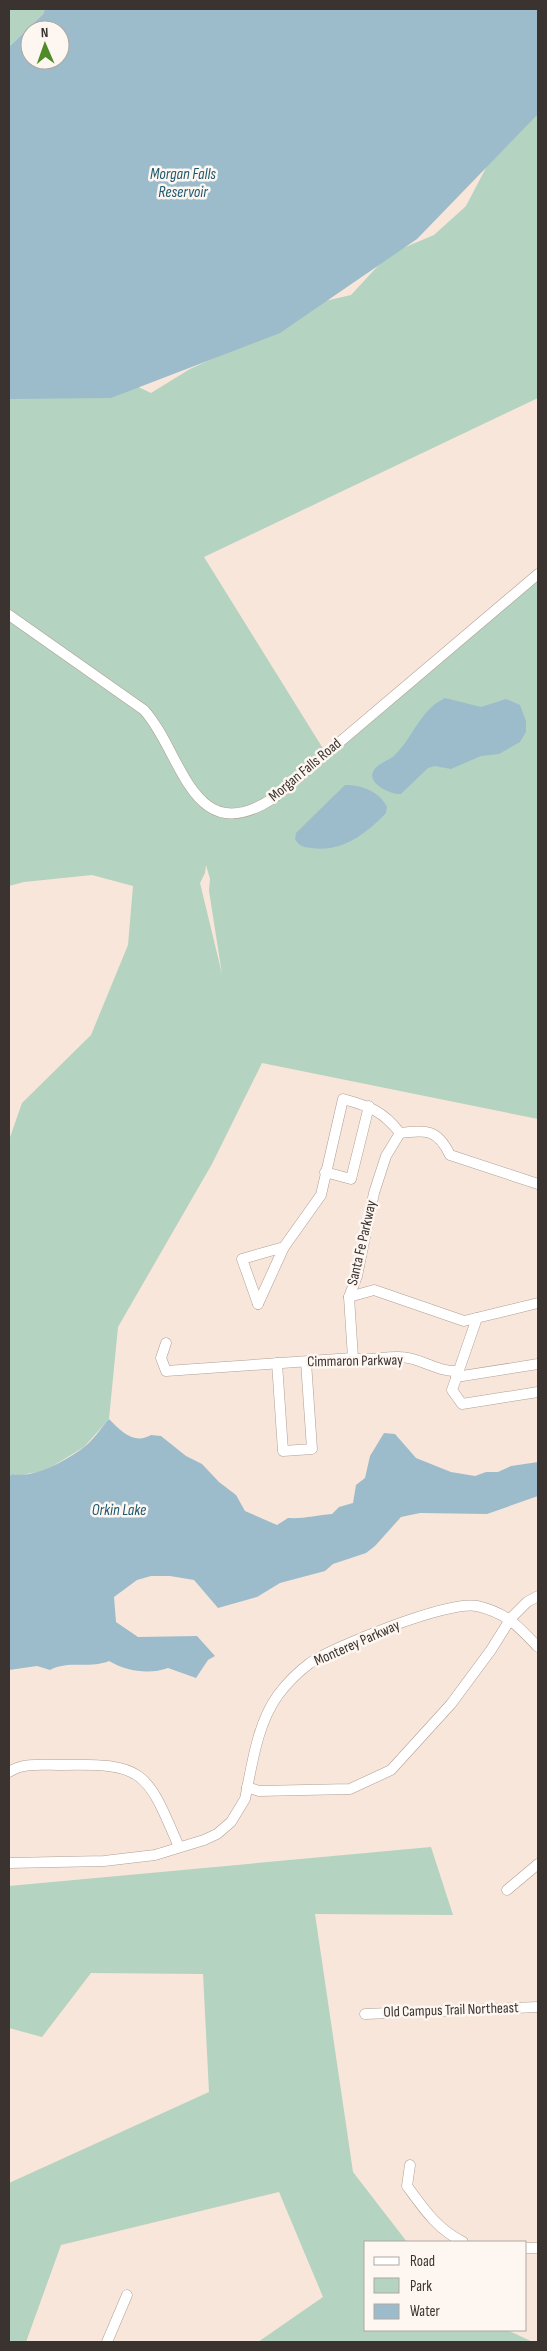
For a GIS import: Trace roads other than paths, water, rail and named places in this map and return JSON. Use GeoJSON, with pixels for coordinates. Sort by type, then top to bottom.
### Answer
{"type":"FeatureCollection","features":[{"type":"Feature","properties":{"kind":"street","name":"Morgan Falls Road"},"geometry":{"type":"LineString","coordinates":[[9,615],[144,710],[154,720],[178,771],[190,787],[212,808],[224,813],[239,814],[253,810],[275,797],[538,574]]}},
{"type":"Feature","properties":{"kind":"street"},"geometry":{"type":"LineString","coordinates":[[284,1247],[242,1259],[258,1304],[284,1247],[321,1195],[343,1099],[369,1106],[389,1119],[400,1133],[417,1130],[430,1133],[443,1140],[450,1155],[538,1184]]}},
{"type":"Feature","properties":{"kind":"street"},"geometry":{"type":"LineString","coordinates":[[325,1172],[351,1179],[369,1106]]}},
{"type":"Feature","properties":{"kind":"street","name":"Santa Fe Parkway"},"geometry":{"type":"LineString","coordinates":[[353,1358],[349,1297],[358,1276],[374,1192],[386,1156],[400,1133]]}},
{"type":"Feature","properties":{"kind":"street"},"geometry":{"type":"LineString","coordinates":[[349,1297],[374,1290],[464,1320],[538,1303]]}},
{"type":"Feature","properties":{"kind":"street"},"geometry":{"type":"LineString","coordinates":[[477,1318],[452,1390],[462,1404],[538,1392]]}},
{"type":"Feature","properties":{"kind":"street","name":"Cimmaron Parkway"},"geometry":{"type":"LineString","coordinates":[[166,1343],[161,1358],[166,1371],[353,1358],[366,1361],[402,1356],[444,1372],[457,1374],[538,1364]]}},
{"type":"Feature","properties":{"kind":"street"},"geometry":{"type":"LineString","coordinates":[[277,1364],[283,1450],[312,1449],[306,1362]]}},
{"type":"Feature","properties":{"kind":"street"},"geometry":{"type":"LineString","coordinates":[[248,1787],[259,1792],[335,1791],[350,1789],[391,1770],[451,1704],[491,1650],[511,1618],[527,1602],[538,1596]]}},
{"type":"Feature","properties":{"kind":"street","name":"Monterey Parkway"},"geometry":{"type":"LineString","coordinates":[[9,1863],[132,1859],[155,1855],[204,1840],[224,1829],[240,1808],[248,1787],[260,1735],[270,1709],[278,1696],[297,1674],[311,1663],[353,1643],[442,1609],[476,1606],[511,1618],[538,1647]]}},
{"type":"Feature","properties":{"kind":"street"},"geometry":{"type":"LineString","coordinates":[[9,1772],[28,1766],[94,1764],[130,1770],[140,1775],[148,1785],[165,1815],[179,1847]]}},
{"type":"Feature","properties":{"kind":"street"},"geometry":{"type":"LineString","coordinates":[[507,1890],[538,1864]]}},
{"type":"Feature","properties":{"kind":"street","name":"Old Campus Trail Northeast"},"geometry":{"type":"LineString","coordinates":[[365,2014],[538,2007]]}},
{"type":"Feature","properties":{"kind":"street"},"geometry":{"type":"LineString","coordinates":[[410,2165],[407,2186],[432,2221],[447,2234],[461,2241]]}},
{"type":"Feature","properties":{"kind":"street"},"geometry":{"type":"LineString","coordinates":[[107,2342],[127,2295]]}},
{"type":"Feature","properties":{"kind":"water","name":"Morgan Falls Reservoir"},"geometry":{"type":"Polygon","coordinates":[[[45,9],[538,9],[538,114],[417,239],[280,333],[111,398],[10,399],[9,47],[20,36],[20,70],[70,70],[70,20],[37,20],[45,9]]]}},
{"type":"Feature","properties":{"kind":"water"},"geometry":{"type":"Polygon","coordinates":[[[445,698],[481,707],[506,699],[520,705],[526,721],[526,732],[520,742],[499,754],[481,756],[451,769],[435,766],[428,768],[401,794],[386,790],[376,784],[372,775],[374,770],[402,748],[429,709],[445,698]]]}},
{"type":"Feature","properties":{"kind":"water"},"geometry":{"type":"Polygon","coordinates":[[[345,785],[358,786],[375,793],[387,807],[386,813],[361,835],[343,845],[322,849],[300,845],[295,839],[296,833],[345,785]]]}},
{"type":"Feature","properties":{"kind":"water","name":"Orkin Lake"},"geometry":{"type":"Polygon","coordinates":[[[109,1419],[123,1432],[133,1437],[161,1436],[186,1456],[202,1464],[219,1482],[236,1495],[245,1511],[277,1525],[288,1518],[332,1514],[339,1507],[353,1503],[356,1485],[365,1478],[370,1456],[384,1433],[395,1434],[416,1458],[451,1472],[475,1476],[486,1472],[498,1472],[511,1466],[538,1462],[538,1496],[487,1514],[420,1513],[401,1517],[375,1546],[366,1553],[333,1564],[325,1571],[280,1583],[257,1597],[218,1608],[194,1580],[170,1576],[151,1576],[137,1580],[114,1597],[116,1622],[138,1637],[197,1636],[215,1656],[208,1660],[196,1678],[168,1668],[138,1671],[109,1661],[57,1667],[50,1670],[37,1666],[9,1670],[9,1477],[12,1474],[30,1474],[49,1468],[67,1458],[87,1445],[109,1419]]]}}]}
